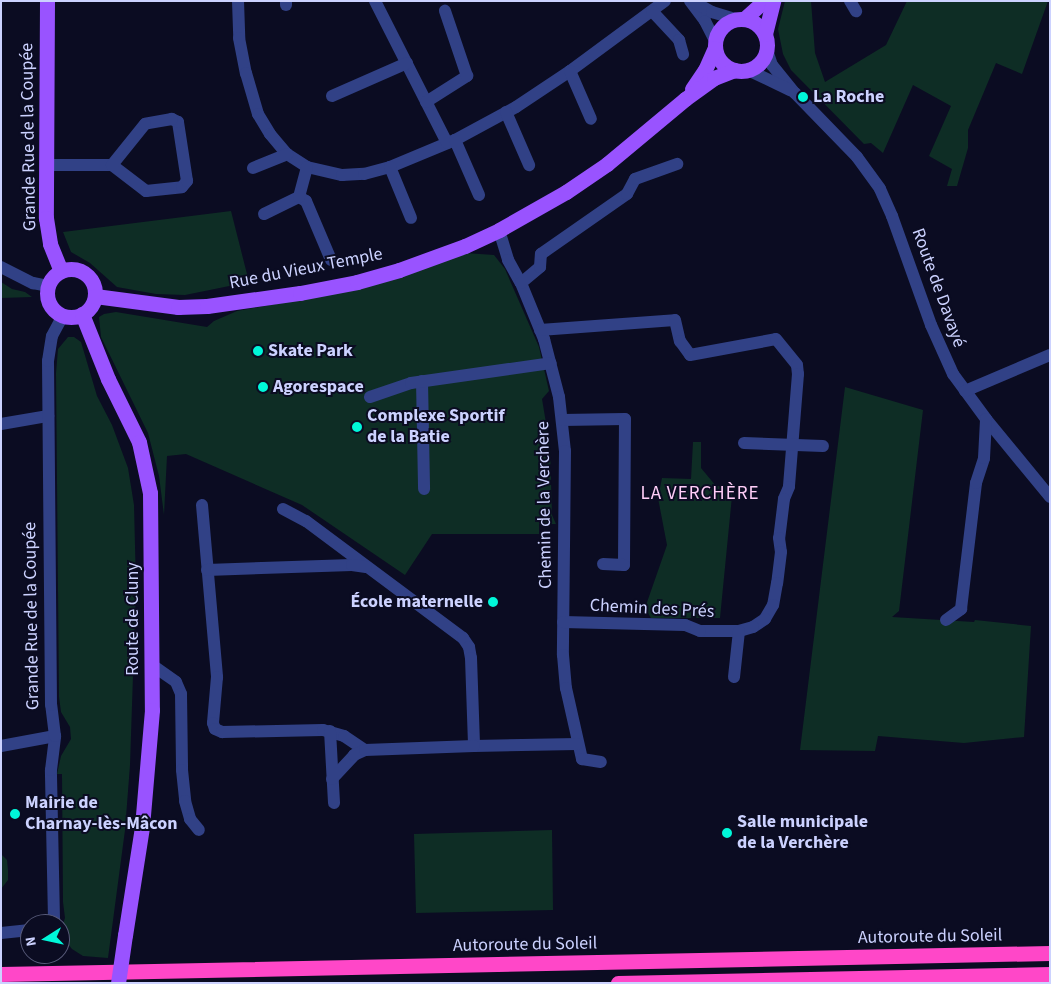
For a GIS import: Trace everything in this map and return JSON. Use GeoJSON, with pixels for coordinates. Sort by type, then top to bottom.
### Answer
{"type":"FeatureCollection","features":[{"type":"Feature","properties":{"kind":"highway","name":"Autoroute du Soleil"},"geometry":{"type":"LineString","coordinates":[[1,974],[1050,953]]}},
{"type":"Feature","properties":{"kind":"highway"},"geometry":{"type":"LineString","coordinates":[[618,983],[1050,974]]}},
{"type":"Feature","properties":{"kind":"main road","name":"Grande Rue de la Coupée"},"geometry":{"type":"LineString","coordinates":[[47,1],[48,232],[50,244],[61,271]]}},
{"type":"Feature","properties":{"kind":"main road"},"geometry":{"type":"LineString","coordinates":[[764,1],[740,19],[720,29],[715,44],[724,64],[741,70],[763,59],[767,50],[765,34],[773,1]]}},
{"type":"Feature","properties":{"kind":"main road"},"geometry":{"type":"LineString","coordinates":[[740,19],[759,26],[765,34]]}},
{"type":"Feature","properties":{"kind":"main road","name":"Rue du Vieux Temple"},"geometry":{"type":"LineString","coordinates":[[686,99],[705,70],[715,44]]}},
{"type":"Feature","properties":{"kind":"main road","name":"Rue du Vieux Temple"},"geometry":{"type":"LineString","coordinates":[[95,296],[178,307],[207,306],[300,293],[357,282],[399,270],[465,246],[499,230],[566,192],[607,164],[714,78],[741,70]]}},
{"type":"Feature","properties":{"kind":"main road"},"geometry":{"type":"LineString","coordinates":[[75,269],[84,272],[91,278],[95,296],[89,310],[76,316],[62,315],[52,307],[48,300],[48,286],[54,276],[61,271],[75,269]]}},
{"type":"Feature","properties":{"kind":"main road","name":"Route de Cluny"},"geometry":{"type":"LineString","coordinates":[[82,314],[108,380],[139,442],[150,493],[152,526],[152,710],[143,818],[118,983]]}},
{"type":"Feature","properties":{"kind":"street"},"geometry":{"type":"LineString","coordinates":[[238,1],[239,38],[246,73],[258,114],[270,134],[287,154],[307,167],[342,175],[364,174],[390,167],[451,142],[506,112],[570,71],[665,1]]}},
{"type":"Feature","properties":{"kind":"street"},"geometry":{"type":"LineString","coordinates":[[375,1],[426,102],[451,142],[479,195]]}},
{"type":"Feature","properties":{"kind":"street"},"geometry":{"type":"LineString","coordinates":[[692,1],[712,12],[740,19]]}},
{"type":"Feature","properties":{"kind":"street"},"geometry":{"type":"LineString","coordinates":[[692,1],[705,21],[715,44]]}},
{"type":"Feature","properties":{"kind":"street"},"geometry":{"type":"LineString","coordinates":[[426,102],[468,76],[445,11]]}},
{"type":"Feature","properties":{"kind":"street"},"geometry":{"type":"LineString","coordinates":[[652,11],[679,40],[683,54]]}},
{"type":"Feature","properties":{"kind":"street","name":"Route de Davayé"},"geometry":{"type":"LineString","coordinates":[[767,50],[772,65],[857,157],[880,189],[892,216],[944,357],[965,391],[986,419],[1050,497]]}},
{"type":"Feature","properties":{"kind":"street"},"geometry":{"type":"LineString","coordinates":[[332,96],[407,63]]}},
{"type":"Feature","properties":{"kind":"street"},"geometry":{"type":"LineString","coordinates":[[741,70],[795,92]]}},
{"type":"Feature","properties":{"kind":"street"},"geometry":{"type":"LineString","coordinates":[[570,71],[591,119]]}},
{"type":"Feature","properties":{"kind":"street"},"geometry":{"type":"LineString","coordinates":[[506,112],[529,165]]}},
{"type":"Feature","properties":{"kind":"street"},"geometry":{"type":"LineString","coordinates":[[47,165],[112,165],[146,192],[182,186],[188,181],[178,122],[172,119],[145,124],[112,165]]}},
{"type":"Feature","properties":{"kind":"street"},"geometry":{"type":"LineString","coordinates":[[253,168],[287,154]]}},
{"type":"Feature","properties":{"kind":"street"},"geometry":{"type":"LineString","coordinates":[[521,284],[540,267],[541,254],[627,194],[635,179],[678,164]]}},
{"type":"Feature","properties":{"kind":"street"},"geometry":{"type":"LineString","coordinates":[[300,197],[307,167]]}},
{"type":"Feature","properties":{"kind":"street"},"geometry":{"type":"LineString","coordinates":[[390,167],[411,218]]}},
{"type":"Feature","properties":{"kind":"street"},"geometry":{"type":"LineString","coordinates":[[264,214],[300,197]]}},
{"type":"Feature","properties":{"kind":"street"},"geometry":{"type":"LineString","coordinates":[[300,197],[306,201],[331,260]]}},
{"type":"Feature","properties":{"kind":"street","name":"Chemin de la Verchère"},"geometry":{"type":"LineString","coordinates":[[499,230],[508,260],[521,284],[551,363],[562,420],[565,451],[563,655],[566,688],[577,744],[582,759],[601,762]]}},
{"type":"Feature","properties":{"kind":"street"},"geometry":{"type":"LineString","coordinates":[[1,266],[33,283],[48,286]]}},
{"type":"Feature","properties":{"kind":"street","name":"Grande Rue de la Coupée"},"geometry":{"type":"LineString","coordinates":[[50,914],[51,770],[55,736],[51,695],[48,361],[50,342],[62,315]]}},
{"type":"Feature","properties":{"kind":"street","name":"Chemin des Prés"},"geometry":{"type":"LineString","coordinates":[[540,330],[675,320],[680,340],[690,355],[776,339],[797,366],[798,374],[789,486],[784,499],[779,538],[781,552],[773,605],[766,619],[753,627],[739,631],[700,631],[685,625],[563,622]]}},
{"type":"Feature","properties":{"kind":"street"},"geometry":{"type":"LineString","coordinates":[[965,391],[1050,355]]}},
{"type":"Feature","properties":{"kind":"street"},"geometry":{"type":"LineString","coordinates":[[370,397],[422,381],[551,363]]}},
{"type":"Feature","properties":{"kind":"street"},"geometry":{"type":"LineString","coordinates":[[422,381],[424,489]]}},
{"type":"Feature","properties":{"kind":"street"},"geometry":{"type":"LineString","coordinates":[[1,424],[48,416]]}},
{"type":"Feature","properties":{"kind":"street"},"geometry":{"type":"LineString","coordinates":[[562,420],[625,419],[624,565],[603,564]]}},
{"type":"Feature","properties":{"kind":"street"},"geometry":{"type":"LineString","coordinates":[[946,620],[962,609],[976,483],[984,458],[986,419]]}},
{"type":"Feature","properties":{"kind":"street"},"geometry":{"type":"LineString","coordinates":[[744,443],[823,446]]}},
{"type":"Feature","properties":{"kind":"street"},"geometry":{"type":"LineString","coordinates":[[202,505],[216,677],[213,723],[215,730],[222,732],[330,731],[351,739],[364,750]]}},
{"type":"Feature","properties":{"kind":"street"},"geometry":{"type":"LineString","coordinates":[[282,509],[306,521],[463,638],[469,647],[471,658],[474,746]]}},
{"type":"Feature","properties":{"kind":"street"},"geometry":{"type":"LineString","coordinates":[[207,570],[352,565],[366,567]]}},
{"type":"Feature","properties":{"kind":"street"},"geometry":{"type":"LineString","coordinates":[[734,677],[739,631]]}},
{"type":"Feature","properties":{"kind":"street"},"geometry":{"type":"LineString","coordinates":[[152,665],[176,682],[181,694],[182,770],[185,801],[190,820],[199,830]]}},
{"type":"Feature","properties":{"kind":"street"},"geometry":{"type":"LineString","coordinates":[[330,731],[334,803]]}},
{"type":"Feature","properties":{"kind":"street"},"geometry":{"type":"LineString","coordinates":[[1,746],[55,736]]}},
{"type":"Feature","properties":{"kind":"street"},"geometry":{"type":"LineString","coordinates":[[332,779],[354,755],[364,750],[577,744]]}},
{"type":"Feature","properties":{"kind":"street"},"geometry":{"type":"LineString","coordinates":[[1,933],[20,931]]}},
{"type":"Feature","properties":{"kind":"green space"},"geometry":{"type":"Polygon","coordinates":[[[785,1],[811,1],[815,53],[825,82],[886,45],[907,1],[1048,1],[1022,74],[996,63],[968,130],[968,148],[957,186],[947,186],[952,169],[929,156],[951,106],[913,85],[883,153],[871,143],[864,144],[791,70],[783,54],[778,29],[785,1]]]}},
{"type":"Feature","properties":{"kind":"green space"},"geometry":{"type":"Polygon","coordinates":[[[231,211],[249,282],[185,295],[156,294],[117,287],[90,263],[71,252],[63,232],[231,211]]]}},
{"type":"Feature","properties":{"kind":"green space","name":"Complexe Sportif de la Batie"},"geometry":{"type":"Polygon","coordinates":[[[465,253],[494,255],[505,269],[539,347],[549,391],[542,399],[550,447],[552,515],[556,524],[539,524],[539,534],[432,534],[405,575],[302,505],[186,454],[167,456],[164,515],[159,476],[148,433],[101,337],[99,317],[116,312],[207,327],[214,321],[237,311],[349,291],[416,271],[465,253]]]}},
{"type":"Feature","properties":{"kind":"green space"},"geometry":{"type":"Polygon","coordinates":[[[1,282],[12,289],[25,292],[32,297],[1,298],[1,282]]]}},
{"type":"Feature","properties":{"kind":"green space"},"geometry":{"type":"Polygon","coordinates":[[[68,337],[74,337],[81,342],[97,396],[112,425],[128,468],[134,505],[136,586],[130,765],[125,830],[108,958],[83,956],[70,947],[70,914],[64,914],[63,902],[62,774],[57,774],[61,756],[71,739],[70,727],[61,712],[59,697],[56,373],[58,349],[68,337]]]}},
{"type":"Feature","properties":{"kind":"green space"},"geometry":{"type":"Polygon","coordinates":[[[845,387],[923,410],[899,611],[892,617],[974,622],[975,620],[1031,626],[1024,737],[964,743],[878,736],[875,751],[800,750],[845,387]]]}},
{"type":"Feature","properties":{"kind":"green space"},"geometry":{"type":"Polygon","coordinates":[[[693,442],[701,442],[701,468],[716,486],[733,486],[720,618],[651,618],[645,608],[667,545],[658,498],[662,478],[691,479],[693,442]]]}},
{"type":"Feature","properties":{"kind":"green space"},"geometry":{"type":"Polygon","coordinates":[[[552,830],[553,910],[416,913],[414,834],[552,830]]]}},
{"type":"Feature","properties":{"kind":"green space"},"geometry":{"type":"Polygon","coordinates":[[[1,854],[7,860],[8,880],[1,889],[1,854]]]}},
{"type":"Feature","properties":{"kind":"place","name":"La Roche"},"geometry":{"type":"Point","coordinates":[803,97]}},
{"type":"Feature","properties":{"kind":"place","name":"Skate Park"},"geometry":{"type":"Point","coordinates":[258,351]}},
{"type":"Feature","properties":{"kind":"place","name":"Agorespace"},"geometry":{"type":"Point","coordinates":[263,387]}},
{"type":"Feature","properties":{"kind":"place","name":"Complexe Sportif de la Batie"},"geometry":{"type":"Point","coordinates":[357,427]}},
{"type":"Feature","properties":{"kind":"place","name":"École maternelle"},"geometry":{"type":"Point","coordinates":[493,602]}},
{"type":"Feature","properties":{"kind":"place","name":"Mairie de Charnay-lès-Mâcon"},"geometry":{"type":"Point","coordinates":[15,814]}},
{"type":"Feature","properties":{"kind":"place","name":"Salle municipale de la Verchère"},"geometry":{"type":"Point","coordinates":[727,833]}},
{"type":"Feature","properties":{"kind":"district","name":"LA VERCHÈRE"},"geometry":{"type":"Point","coordinates":[700,494]}}]}
